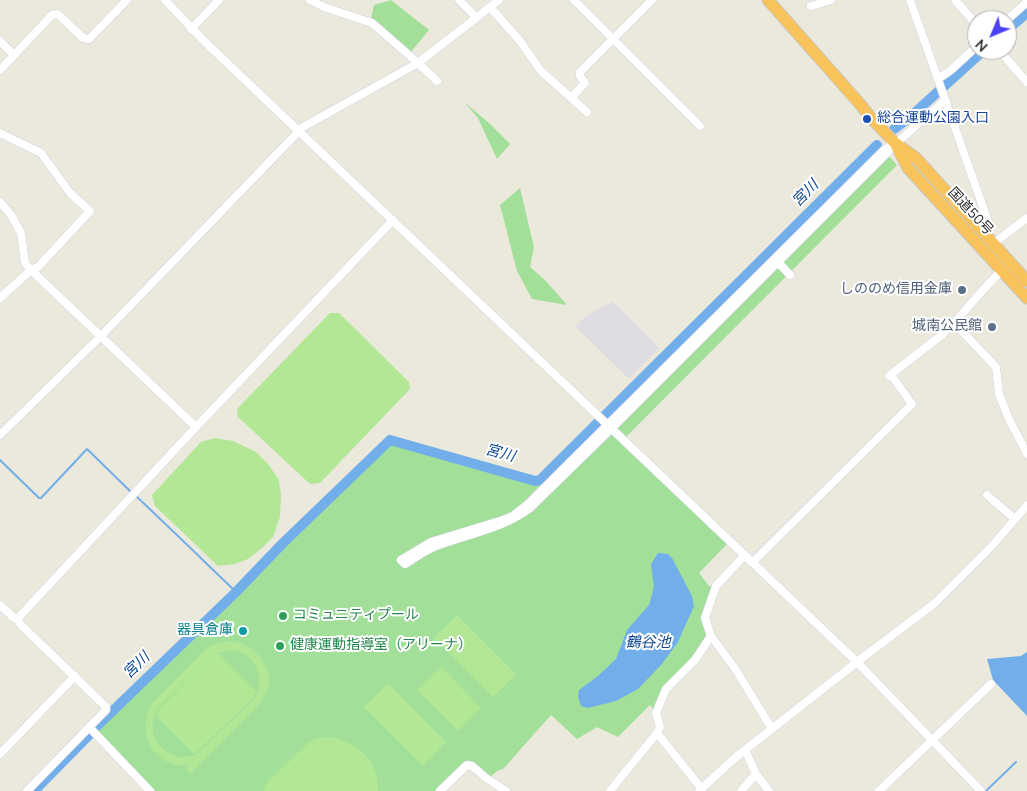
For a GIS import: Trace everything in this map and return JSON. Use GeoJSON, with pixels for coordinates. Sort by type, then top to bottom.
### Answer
{"type":"FeatureCollection","features":[{"type":"Feature","properties":{"kind":"highway","name":"国道50号"},"geometry":{"type":"LineString","coordinates":[[768,0],[872,119],[895,143],[916,158],[1027,281]]}},
{"type":"Feature","properties":{"kind":"highway","name":"国道50号"},"geometry":{"type":"LineString","coordinates":[[895,143],[908,168],[1027,298]]}},
{"type":"Feature","properties":{"kind":"street"},"geometry":{"type":"LineString","coordinates":[[114,0],[120,8]]}},
{"type":"Feature","properties":{"kind":"street"},"geometry":{"type":"LineString","coordinates":[[0,70],[54,14],[59,15],[86,40],[92,37],[127,0]]}},
{"type":"Feature","properties":{"kind":"street"},"geometry":{"type":"LineString","coordinates":[[165,0],[191,29],[858,662],[982,791]]}},
{"type":"Feature","properties":{"kind":"street"},"geometry":{"type":"LineString","coordinates":[[191,29],[220,0]]}},
{"type":"Feature","properties":{"kind":"street"},"geometry":{"type":"LineString","coordinates":[[310,0],[372,24],[437,81]]}},
{"type":"Feature","properties":{"kind":"street"},"geometry":{"type":"LineString","coordinates":[[459,0],[476,17]]}},
{"type":"Feature","properties":{"kind":"street"},"geometry":{"type":"LineString","coordinates":[[0,435],[101,336],[303,127],[418,63],[499,0]]}},
{"type":"Feature","properties":{"kind":"street"},"geometry":{"type":"LineString","coordinates":[[574,0],[700,126]]}},
{"type":"Feature","properties":{"kind":"street"},"geometry":{"type":"LineString","coordinates":[[571,98],[585,83],[580,76],[580,72],[652,0]]}},
{"type":"Feature","properties":{"kind":"street"},"geometry":{"type":"LineString","coordinates":[[811,6],[831,0]]}},
{"type":"Feature","properties":{"kind":"street"},"geometry":{"type":"LineString","coordinates":[[910,0],[990,227],[984,233]]}},
{"type":"Feature","properties":{"kind":"street"},"geometry":{"type":"LineString","coordinates":[[955,0],[967,14]]}},
{"type":"Feature","properties":{"kind":"street"},"geometry":{"type":"LineString","coordinates":[[1017,11],[1027,2]]}},
{"type":"Feature","properties":{"kind":"street"},"geometry":{"type":"LineString","coordinates":[[490,7],[520,42],[541,71],[587,112]]}},
{"type":"Feature","properties":{"kind":"street"},"geometry":{"type":"LineString","coordinates":[[0,41],[14,54]]}},
{"type":"Feature","properties":{"kind":"street"},"geometry":{"type":"LineString","coordinates":[[939,81],[967,55]]}},
{"type":"Feature","properties":{"kind":"street"},"geometry":{"type":"LineString","coordinates":[[1008,60],[1027,82]]}},
{"type":"Feature","properties":{"kind":"street"},"geometry":{"type":"LineString","coordinates":[[606,423],[534,504],[520,516],[504,524],[434,547],[405,564],[401,560],[432,542],[512,516],[534,499],[606,423],[776,260],[884,150],[895,143],[945,98]]}},
{"type":"Feature","properties":{"kind":"street"},"geometry":{"type":"LineString","coordinates":[[0,133],[41,153],[70,193],[90,211],[38,267],[31,270],[0,298]]}},
{"type":"Feature","properties":{"kind":"street"},"geometry":{"type":"LineString","coordinates":[[0,202],[11,215],[21,233],[25,264],[196,427]]}},
{"type":"Feature","properties":{"kind":"street"},"geometry":{"type":"LineString","coordinates":[[999,239],[1027,218]]}},
{"type":"Feature","properties":{"kind":"street"},"geometry":{"type":"LineString","coordinates":[[18,619],[196,427],[393,220]]}},
{"type":"Feature","properties":{"kind":"street"},"geometry":{"type":"LineString","coordinates":[[776,260],[790,275]]}},
{"type":"Feature","properties":{"kind":"street"},"geometry":{"type":"LineString","coordinates":[[753,562],[912,404],[890,376],[943,334],[1002,270]]}},
{"type":"Feature","properties":{"kind":"street"},"geometry":{"type":"LineString","coordinates":[[954,323],[996,367],[999,394],[1004,409],[1027,454]]}},
{"type":"Feature","properties":{"kind":"street"},"geometry":{"type":"LineString","coordinates":[[987,495],[1015,519]]}},
{"type":"Feature","properties":{"kind":"street"},"geometry":{"type":"LineString","coordinates":[[657,732],[700,789],[744,750],[935,603],[991,547],[1027,505]]}},
{"type":"Feature","properties":{"kind":"street"},"geometry":{"type":"LineString","coordinates":[[745,555],[716,586],[705,618],[711,636],[736,670],[772,729]]}},
{"type":"Feature","properties":{"kind":"street"},"geometry":{"type":"LineString","coordinates":[[0,605],[14,618],[18,619],[106,707],[104,713],[27,791]]}},
{"type":"Feature","properties":{"kind":"street"},"geometry":{"type":"LineString","coordinates":[[610,791],[660,727],[656,713],[666,689],[695,660],[711,636]]}},
{"type":"Feature","properties":{"kind":"street"},"geometry":{"type":"LineString","coordinates":[[0,754],[75,676]]}},
{"type":"Feature","properties":{"kind":"street"},"geometry":{"type":"LineString","coordinates":[[879,791],[991,684]]}},
{"type":"Feature","properties":{"kind":"street"},"geometry":{"type":"LineString","coordinates":[[89,727],[150,791]]}},
{"type":"Feature","properties":{"kind":"street"},"geometry":{"type":"LineString","coordinates":[[744,750],[756,774],[769,791]]}},
{"type":"Feature","properties":{"kind":"street"},"geometry":{"type":"LineString","coordinates":[[440,791],[467,765],[472,766],[506,791]]}},
{"type":"Feature","properties":{"kind":"street"},"geometry":{"type":"LineString","coordinates":[[741,791],[756,774]]}},
{"type":"Feature","properties":{"kind":"shaded area"},"geometry":{"type":"Polygon","coordinates":[[[613,302],[659,348],[629,379],[575,326],[594,311],[613,302]]]}},
{"type":"Feature","properties":{"kind":"green space"},"geometry":{"type":"Polygon","coordinates":[[[391,0],[429,30],[410,53],[371,19],[374,5],[391,0]]]}},
{"type":"Feature","properties":{"kind":"green space"},"geometry":{"type":"Polygon","coordinates":[[[464,102],[510,144],[497,159],[478,118],[464,102]]]}},
{"type":"Feature","properties":{"kind":"green space"},"geometry":{"type":"Polygon","coordinates":[[[880,146],[897,165],[622,441],[727,544],[699,573],[709,586],[713,587],[704,618],[708,634],[702,646],[654,710],[650,705],[618,737],[597,727],[577,739],[551,715],[503,769],[497,771],[489,778],[464,764],[435,791],[155,791],[98,731],[391,441],[540,484],[880,146]]]}},
{"type":"Feature","properties":{"kind":"green space"},"geometry":{"type":"Polygon","coordinates":[[[520,188],[534,247],[530,267],[545,280],[567,305],[532,299],[517,271],[500,205],[520,188]]]}},
{"type":"Feature","properties":{"kind":"green space"},"geometry":{"type":"Polygon","coordinates":[[[330,313],[339,313],[409,382],[410,389],[320,483],[310,484],[238,417],[237,409],[330,313]]]}},
{"type":"Feature","properties":{"kind":"green space"},"geometry":{"type":"Polygon","coordinates":[[[215,438],[233,441],[256,452],[269,465],[279,480],[281,496],[280,517],[273,537],[248,559],[235,564],[218,566],[155,506],[152,495],[201,442],[215,438]]]}},
{"type":"Feature","properties":{"kind":"green space"},"geometry":{"type":"Polygon","coordinates":[[[457,615],[516,674],[493,697],[434,638],[457,615]]]}},
{"type":"Feature","properties":{"kind":"green space"},"geometry":{"type":"Polygon","coordinates":[[[228,641],[240,643],[251,648],[259,655],[264,665],[268,674],[269,686],[259,705],[190,774],[186,769],[189,765],[170,763],[164,760],[151,747],[146,735],[147,715],[153,702],[206,649],[228,641]],[[227,650],[212,655],[158,708],[153,718],[153,733],[159,745],[170,754],[184,757],[196,755],[254,699],[260,682],[258,671],[252,661],[244,654],[227,650]]]}},
{"type":"Feature","properties":{"kind":"green space"},"geometry":{"type":"Polygon","coordinates":[[[218,653],[256,691],[253,698],[194,754],[156,716],[159,709],[212,656],[218,653]]]}},
{"type":"Feature","properties":{"kind":"green space"},"geometry":{"type":"Polygon","coordinates":[[[441,667],[481,708],[458,731],[417,690],[441,667]]]}},
{"type":"Feature","properties":{"kind":"green space"},"geometry":{"type":"Polygon","coordinates":[[[388,683],[446,742],[423,766],[364,707],[388,683]]]}},
{"type":"Feature","properties":{"kind":"green space"},"geometry":{"type":"Polygon","coordinates":[[[331,737],[350,744],[365,755],[375,771],[378,791],[263,791],[266,784],[309,742],[317,738],[331,737]]]}},
{"type":"Feature","properties":{"kind":"water","name":"鶴谷池"},"geometry":{"type":"Polygon","coordinates":[[[658,553],[668,554],[672,558],[692,596],[694,606],[678,642],[662,664],[638,689],[616,701],[588,708],[581,706],[578,697],[579,690],[616,659],[627,630],[649,605],[654,587],[651,564],[658,553]]]}},
{"type":"Feature","properties":{"kind":"water"},"geometry":{"type":"Polygon","coordinates":[[[1027,652],[1027,716],[993,680],[987,659],[1021,656],[1027,652]]]}},
{"type":"Feature","properties":{"kind":"waterway","name":"宮川"},"geometry":{"type":"LineString","coordinates":[[1017,22],[1027,13]]}},
{"type":"Feature","properties":{"kind":"waterway","name":"宮川"},"geometry":{"type":"LineString","coordinates":[[894,129],[909,118],[973,60]]}},
{"type":"Feature","properties":{"kind":"waterway","name":"宮川"},"geometry":{"type":"LineString","coordinates":[[97,726],[390,440],[535,481],[540,480],[877,145]]}},
{"type":"Feature","properties":{"kind":"waterway"},"geometry":{"type":"LineString","coordinates":[[0,460],[41,498],[87,449],[131,492]]}},
{"type":"Feature","properties":{"kind":"waterway"},"geometry":{"type":"LineString","coordinates":[[135,495],[236,592]]}},
{"type":"Feature","properties":{"kind":"waterway","name":"宮川"},"geometry":{"type":"LineString","coordinates":[[34,791],[90,734]]}},
{"type":"Feature","properties":{"kind":"waterway"},"geometry":{"type":"LineString","coordinates":[[986,791],[1016,762]]}},
{"type":"Feature","properties":{"kind":"place","name":"総合運動公園入口"},"geometry":{"type":"Point","coordinates":[867,119]}},
{"type":"Feature","properties":{"kind":"place","name":"しののめ信用金庫"},"geometry":{"type":"Point","coordinates":[962,290]}},
{"type":"Feature","properties":{"kind":"place","name":"城南公民館"},"geometry":{"type":"Point","coordinates":[992,327]}},
{"type":"Feature","properties":{"kind":"place","name":"コミュニティプール"},"geometry":{"type":"Point","coordinates":[283,616]}},
{"type":"Feature","properties":{"kind":"place","name":"器具倉庫"},"geometry":{"type":"Point","coordinates":[243,631]}},
{"type":"Feature","properties":{"kind":"place","name":"健康運動指導室（アリーナ）"},"geometry":{"type":"Point","coordinates":[280,646]}}]}
